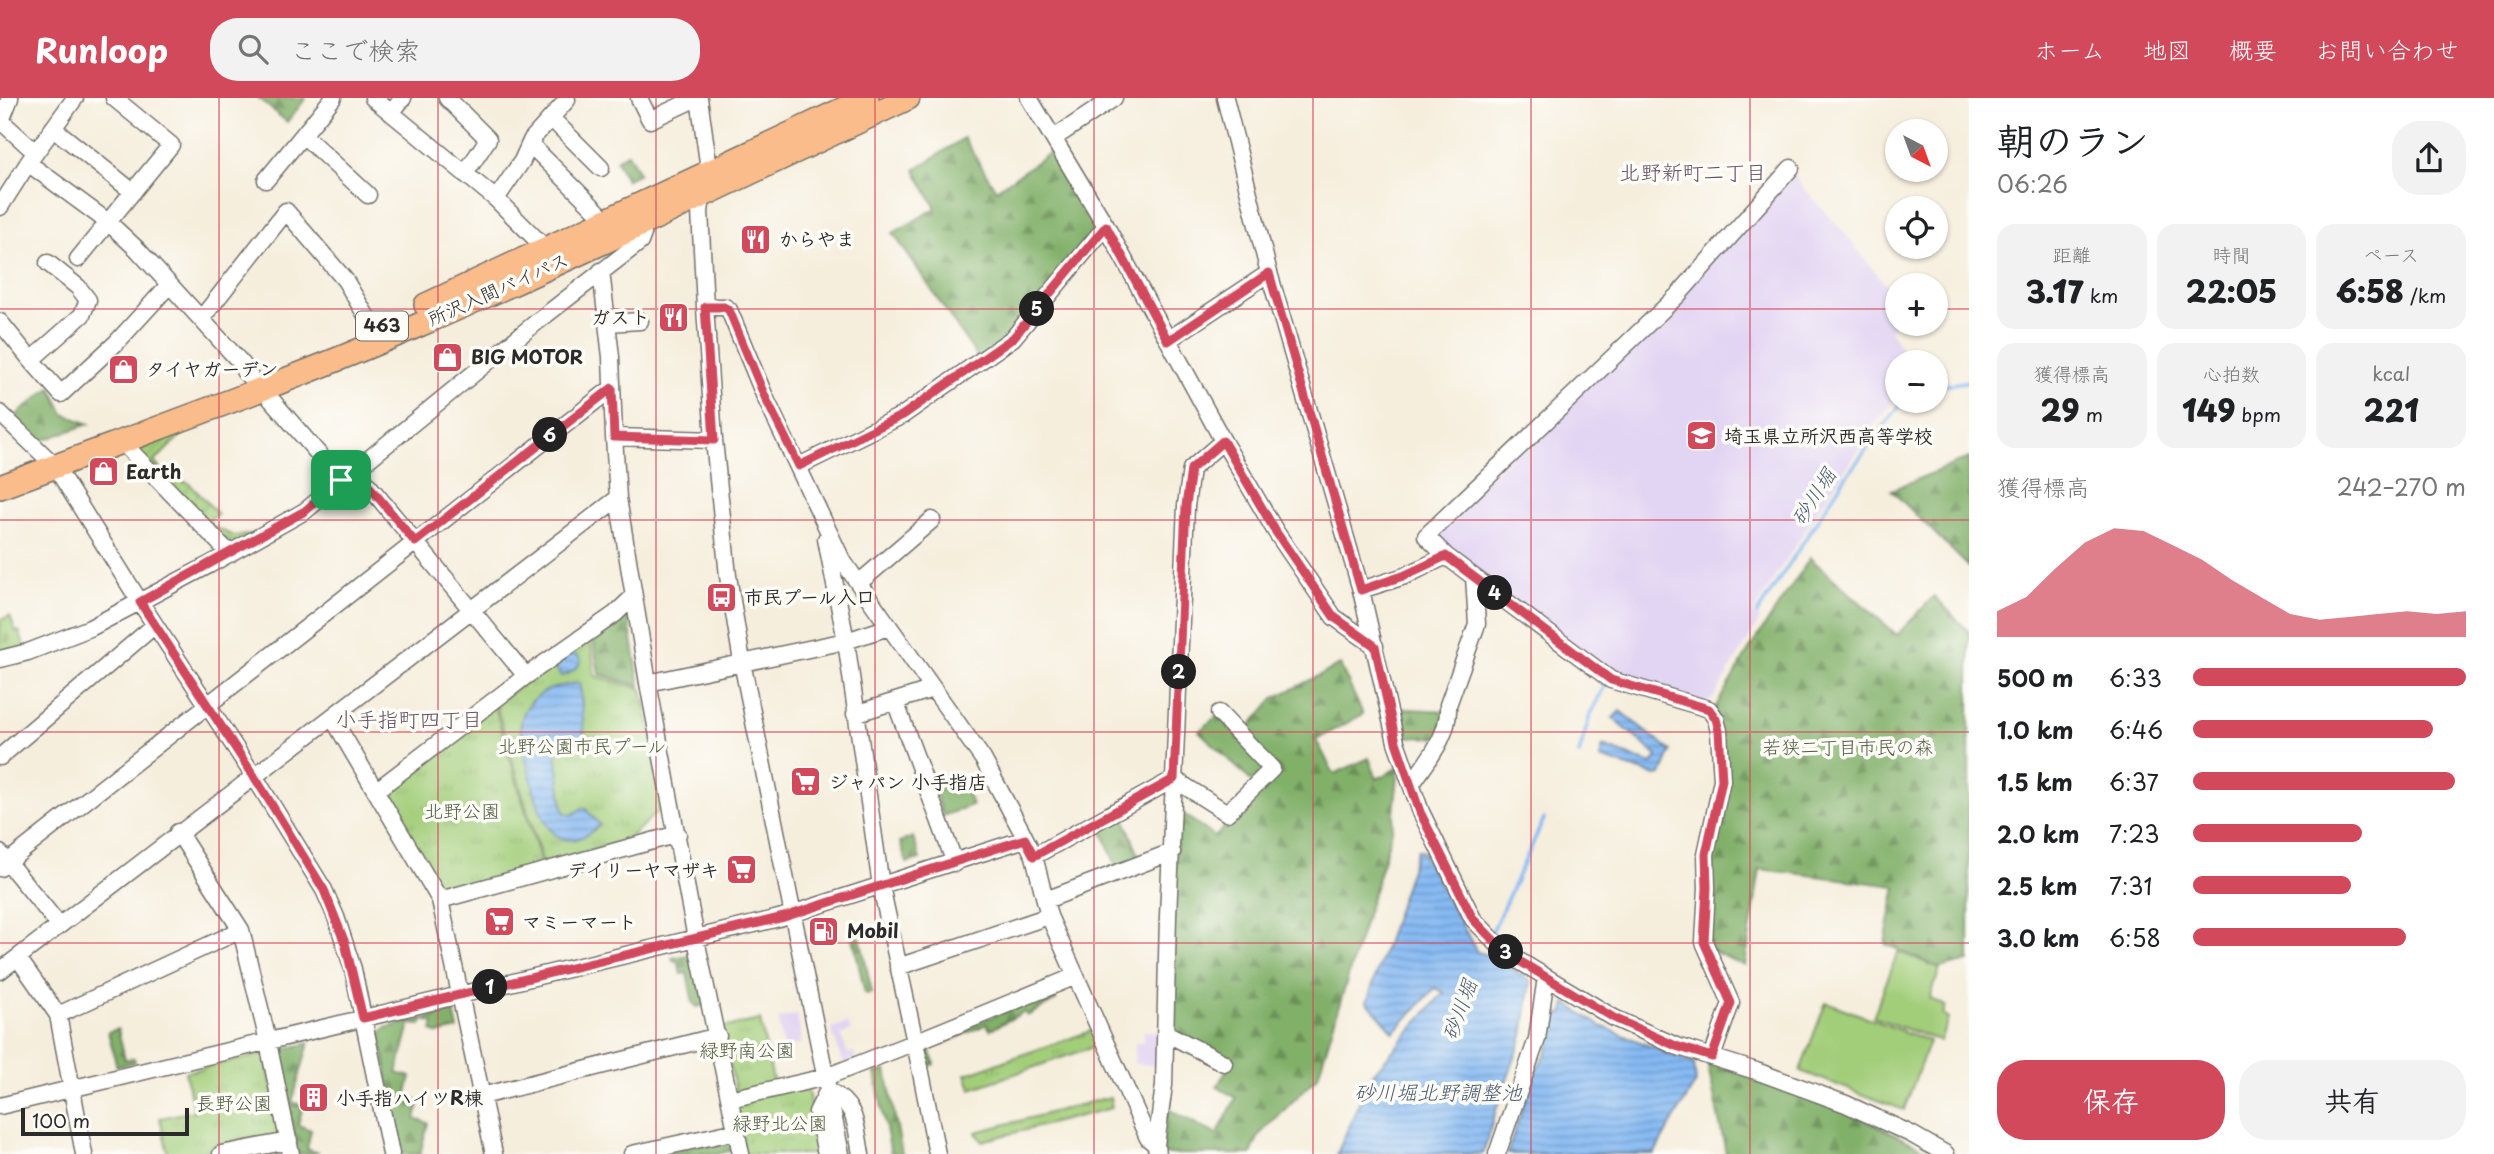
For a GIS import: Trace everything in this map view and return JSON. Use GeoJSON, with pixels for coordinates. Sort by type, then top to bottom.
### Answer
{"type":"FeatureCollection","features":[{"type":"Feature","properties":{"kind":"highway","name":"所沢入間バイパス"},"geometry":{"type":"LineString","coordinates":[[0,470],[121,441],[299,375],[420,325],[554,255],[606,220],[867,98]]}},
{"type":"Feature","properties":{"kind":"highway","name":"所沢入間バイパス"},"geometry":{"type":"LineString","coordinates":[[0,487],[50,460],[704,195],[908,98]]}},
{"type":"Feature","properties":{"kind":"street"},"geometry":{"type":"LineString","coordinates":[[0,208],[31,158],[75,98]]}},
{"type":"Feature","properties":{"kind":"street"},"geometry":{"type":"LineString","coordinates":[[78,259],[172,145],[114,98]]}},
{"type":"Feature","properties":{"kind":"street"},"geometry":{"type":"LineString","coordinates":[[266,180],[333,98]]}},
{"type":"Feature","properties":{"kind":"street"},"geometry":{"type":"LineString","coordinates":[[373,98],[496,199],[554,255],[580,287]]}},
{"type":"Feature","properties":{"kind":"street"},"geometry":{"type":"LineString","coordinates":[[391,113],[403,98]]}},
{"type":"Feature","properties":{"kind":"street"},"geometry":{"type":"LineString","coordinates":[[447,98],[488,139],[465,174]]}},
{"type":"Feature","properties":{"kind":"street"},"geometry":{"type":"LineString","coordinates":[[496,199],[522,161],[530,144],[566,98]]}},
{"type":"Feature","properties":{"kind":"street"},"geometry":{"type":"LineString","coordinates":[[639,98],[649,120],[698,98],[706,139],[707,171],[700,211],[714,440],[728,576],[742,662],[841,1154]]}},
{"type":"Feature","properties":{"kind":"street"},"geometry":{"type":"LineString","coordinates":[[1029,98],[1106,226],[1223,441],[1276,532],[1334,617],[1375,646]]}},
{"type":"Feature","properties":{"kind":"street"},"geometry":{"type":"LineString","coordinates":[[1054,138],[1114,98]]}},
{"type":"Feature","properties":{"kind":"street"},"geometry":{"type":"LineString","coordinates":[[1224,98],[1269,273],[1361,590],[1396,742],[1420,812],[1473,919],[1506,953],[1614,1018],[1676,1046],[1846,1104],[1911,1134],[1946,1154]]}},
{"type":"Feature","properties":{"kind":"street"},"geometry":{"type":"LineString","coordinates":[[7,99],[1,121],[31,158],[138,250],[243,365],[244,371],[251,378]]}},
{"type":"Feature","properties":{"kind":"street"},"geometry":{"type":"LineString","coordinates":[[551,118],[601,168]]}},
{"type":"Feature","properties":{"kind":"street"},"geometry":{"type":"LineString","coordinates":[[53,128],[133,191]]}},
{"type":"Feature","properties":{"kind":"street"},"geometry":{"type":"LineString","coordinates":[[303,135],[368,195]]}},
{"type":"Feature","properties":{"kind":"street"},"geometry":{"type":"LineString","coordinates":[[530,144],[606,220]]}},
{"type":"Feature","properties":{"kind":"street"},"geometry":{"type":"LineString","coordinates":[[1712,1057],[1731,1003],[1704,942],[1706,854],[1722,780],[1723,759],[1716,719],[1709,709],[1611,680],[1446,556],[1426,536],[1678,295],[1791,168]]}},
{"type":"Feature","properties":{"kind":"street"},"geometry":{"type":"LineString","coordinates":[[201,319],[286,211],[345,280],[374,329]]}},
{"type":"Feature","properties":{"kind":"street"},"geometry":{"type":"LineString","coordinates":[[799,466],[903,415],[1013,338],[1106,226]]}},
{"type":"Feature","properties":{"kind":"street"},"geometry":{"type":"LineString","coordinates":[[0,659],[28,652],[90,628],[305,511],[580,287],[640,242],[643,234]]}},
{"type":"Feature","properties":{"kind":"street"},"geometry":{"type":"LineString","coordinates":[[31,360],[82,314],[88,300],[48,263]]}},
{"type":"Feature","properties":{"kind":"street"},"geometry":{"type":"LineString","coordinates":[[601,271],[612,388],[618,498],[633,597],[696,938],[741,1154]]}},
{"type":"Feature","properties":{"kind":"street"},"geometry":{"type":"LineString","coordinates":[[1168,341],[1269,273]]}},
{"type":"Feature","properties":{"kind":"street"},"geometry":{"type":"LineString","coordinates":[[0,322],[61,394],[117,342],[169,285]]}},
{"type":"Feature","properties":{"kind":"street"},"geometry":{"type":"LineString","coordinates":[[705,307],[724,307],[729,310],[765,397],[842,559],[983,759],[1034,856],[1048,908],[1076,976],[1148,1138],[1157,1150]]}},
{"type":"Feature","properties":{"kind":"street"},"geometry":{"type":"LineString","coordinates":[[607,323],[640,321]]}},
{"type":"Feature","properties":{"kind":"street"},"geometry":{"type":"LineString","coordinates":[[59,926],[3,861],[612,388]]}},
{"type":"Feature","properties":{"kind":"street"},"geometry":{"type":"LineString","coordinates":[[270,398],[341,480]]}},
{"type":"Feature","properties":{"kind":"street"},"geometry":{"type":"LineString","coordinates":[[0,413],[50,460],[306,858],[332,908],[354,969],[391,1154]]}},
{"type":"Feature","properties":{"kind":"street"},"geometry":{"type":"LineString","coordinates":[[614,437],[714,440]]}},
{"type":"Feature","properties":{"kind":"street"},"geometry":{"type":"LineString","coordinates":[[121,441],[230,554]]}},
{"type":"Feature","properties":{"kind":"street"},"geometry":{"type":"LineString","coordinates":[[1157,1150],[1164,1085],[1186,506],[1191,469],[1223,441]]}},
{"type":"Feature","properties":{"kind":"street"},"geometry":{"type":"LineString","coordinates":[[355,469],[526,676]]}},
{"type":"Feature","properties":{"kind":"street"},"geometry":{"type":"LineString","coordinates":[[0,971],[178,832],[618,498]]}},
{"type":"Feature","properties":{"kind":"street"},"geometry":{"type":"LineString","coordinates":[[820,509],[846,641],[881,886],[937,1154]]}},
{"type":"Feature","properties":{"kind":"street"},"geometry":{"type":"LineString","coordinates":[[860,582],[932,520]]}},
{"type":"Feature","properties":{"kind":"street"},"geometry":{"type":"LineString","coordinates":[[1361,590],[1403,576],[1446,556]]}},
{"type":"Feature","properties":{"kind":"street"},"geometry":{"type":"LineString","coordinates":[[1411,785],[1440,742],[1449,719],[1448,705],[1477,624],[1474,577]]}},
{"type":"Feature","properties":{"kind":"street"},"geometry":{"type":"LineString","coordinates":[[377,790],[526,676],[615,614],[633,597]]}},
{"type":"Feature","properties":{"kind":"street"},"geometry":{"type":"LineString","coordinates":[[0,757],[155,625]]}},
{"type":"Feature","properties":{"kind":"street"},"geometry":{"type":"LineString","coordinates":[[648,683],[846,641],[888,627]]}},
{"type":"Feature","properties":{"kind":"street"},"geometry":{"type":"LineString","coordinates":[[855,714],[933,689]]}},
{"type":"Feature","properties":{"kind":"street"},"geometry":{"type":"LineString","coordinates":[[895,701],[955,863]]}},
{"type":"Feature","properties":{"kind":"street"},"geometry":{"type":"LineString","coordinates":[[1174,779],[1227,813],[1272,769],[1219,713]]}},
{"type":"Feature","properties":{"kind":"street"},"geometry":{"type":"LineString","coordinates":[[332,717],[440,900],[494,1154]]}},
{"type":"Feature","properties":{"kind":"street"},"geometry":{"type":"LineString","coordinates":[[1034,856],[1174,779]]}},
{"type":"Feature","properties":{"kind":"street"},"geometry":{"type":"LineString","coordinates":[[178,832],[241,930],[290,1147],[221,1154]]}},
{"type":"Feature","properties":{"kind":"street"},"geometry":{"type":"LineString","coordinates":[[440,900],[678,834]]}},
{"type":"Feature","properties":{"kind":"street"},"geometry":{"type":"LineString","coordinates":[[0,1106],[793,914],[1025,839]]}},
{"type":"Feature","properties":{"kind":"street"},"geometry":{"type":"LineString","coordinates":[[898,967],[1048,908],[1172,852]]}},
{"type":"Feature","properties":{"kind":"street"},"geometry":{"type":"LineString","coordinates":[[58,1015],[241,930]]}},
{"type":"Feature","properties":{"kind":"street"},"geometry":{"type":"LineString","coordinates":[[18,958],[58,1015],[84,1154]]}},
{"type":"Feature","properties":{"kind":"street"},"geometry":{"type":"LineString","coordinates":[[730,1099],[827,1083],[915,1042],[1076,976]]}},
{"type":"Feature","properties":{"kind":"street"},"geometry":{"type":"LineString","coordinates":[[1497,1154],[1537,1039],[1546,977]]}},
{"type":"Feature","properties":{"kind":"street"},"geometry":{"type":"LineString","coordinates":[[1166,1033],[1224,1063]]}},
{"type":"Feature","properties":{"kind":"street"},"geometry":{"type":"LineString","coordinates":[[482,1096],[718,1036]]}},
{"type":"Feature","properties":{"kind":"street"},"geometry":{"type":"LineString","coordinates":[[825,1154],[817,1112],[827,1083]]}},
{"type":"Feature","properties":{"kind":"street"},"geometry":{"type":"LineString","coordinates":[[827,1083],[852,1109],[861,1154]]}},
{"type":"Feature","properties":{"kind":"street"},"geometry":{"type":"LineString","coordinates":[[632,1154],[737,1131]]}},
{"type":"Feature","properties":{"kind":"shaded area","name":"埼玉県立所沢西高等学校"},"geometry":{"type":"Polygon","coordinates":[[[1795,175],[1885,284],[1885,336],[1894,336],[1902,350],[1885,350],[1885,411],[1753,613],[1761,618],[1712,700],[1706,702],[1616,678],[1431,534],[1795,175]]]}},
{"type":"Feature","properties":{"kind":"shaded area"},"geometry":{"type":"Polygon","coordinates":[[[797,1015],[802,1044],[783,1048],[778,1019],[797,1015]]]}},
{"type":"Feature","properties":{"kind":"shaded area"},"geometry":{"type":"Polygon","coordinates":[[[847,1023],[851,1031],[841,1035],[848,1054],[854,1052],[856,1059],[844,1064],[831,1029],[847,1023]]]}},
{"type":"Feature","properties":{"kind":"shaded area"},"geometry":{"type":"Polygon","coordinates":[[[1144,1031],[1165,1032],[1163,1066],[1134,1064],[1135,1043],[1143,1043],[1144,1031]]]}},
{"type":"Feature","properties":{"kind":"green space"},"geometry":{"type":"Polygon","coordinates":[[[258,98],[306,98],[287,122],[258,98]]]}},
{"type":"Feature","properties":{"kind":"green space"},"geometry":{"type":"Polygon","coordinates":[[[964,138],[996,190],[1057,148],[1102,226],[1013,338],[980,361],[893,233],[936,208],[915,170],[964,138]]]}},
{"type":"Feature","properties":{"kind":"green space"},"geometry":{"type":"Polygon","coordinates":[[[628,153],[639,173],[626,180],[616,160],[628,153]]]}},
{"type":"Feature","properties":{"kind":"green space"},"geometry":{"type":"Polygon","coordinates":[[[51,387],[64,414],[89,424],[38,442],[14,417],[51,387]]]}},
{"type":"Feature","properties":{"kind":"green space"},"geometry":{"type":"Polygon","coordinates":[[[184,432],[154,462],[171,481],[178,474],[218,514],[209,521],[209,525],[234,536],[254,534],[236,543],[219,538],[135,451],[184,432]]]}},
{"type":"Feature","properties":{"kind":"green space"},"geometry":{"type":"Polygon","coordinates":[[[1969,458],[1969,567],[1891,490],[1969,458]]]}},
{"type":"Feature","properties":{"kind":"green space","name":"若狭二丁目市民の森"},"geometry":{"type":"Polygon","coordinates":[[[1810,558],[1897,635],[1934,596],[1969,632],[1969,961],[1940,968],[1885,944],[1896,886],[1760,869],[1745,966],[1709,949],[1710,855],[1726,788],[1715,708],[1747,653],[1810,558]]]}},
{"type":"Feature","properties":{"kind":"green space"},"geometry":{"type":"Polygon","coordinates":[[[628,615],[640,686],[599,674],[593,638],[628,615]]]}},
{"type":"Feature","properties":{"kind":"green space"},"geometry":{"type":"Polygon","coordinates":[[[10,616],[25,648],[0,655],[0,620],[10,616]]]}},
{"type":"Feature","properties":{"kind":"green space","name":"北野公園市民プール"},"geometry":{"type":"Polygon","coordinates":[[[590,636],[595,676],[642,689],[666,804],[627,840],[543,864],[496,704],[590,636]]]}},
{"type":"Feature","properties":{"kind":"green space"},"geometry":{"type":"Polygon","coordinates":[[[1340,665],[1363,714],[1316,740],[1334,774],[1369,758],[1377,779],[1399,767],[1392,831],[1318,1076],[1259,1135],[1251,1154],[1164,1154],[1168,1109],[1217,1135],[1236,1098],[1217,1087],[1231,1062],[1169,1030],[1178,810],[1215,837],[1279,770],[1246,731],[1274,698],[1340,665]]]}},
{"type":"Feature","properties":{"kind":"green space","name":"北野公園"},"geometry":{"type":"Polygon","coordinates":[[[494,705],[542,867],[441,896],[379,790],[494,705]]]}},
{"type":"Feature","properties":{"kind":"green space"},"geometry":{"type":"Polygon","coordinates":[[[1391,708],[1446,711],[1438,738],[1399,736],[1391,708]]]}},
{"type":"Feature","properties":{"kind":"green space"},"geometry":{"type":"Polygon","coordinates":[[[1218,715],[1268,768],[1252,782],[1199,731],[1218,715]]]}},
{"type":"Feature","properties":{"kind":"green space"},"geometry":{"type":"Polygon","coordinates":[[[963,780],[972,805],[943,816],[934,791],[963,780]]]}},
{"type":"Feature","properties":{"kind":"green space"},"geometry":{"type":"Polygon","coordinates":[[[1123,814],[1140,859],[1117,868],[1100,826],[1123,814]]]}},
{"type":"Feature","properties":{"kind":"green space"},"geometry":{"type":"Polygon","coordinates":[[[913,837],[920,859],[907,863],[900,842],[913,837]]]}},
{"type":"Feature","properties":{"kind":"green space"},"geometry":{"type":"Polygon","coordinates":[[[860,937],[872,993],[865,994],[853,938],[860,937]]]}},
{"type":"Feature","properties":{"kind":"green space"},"geometry":{"type":"Polygon","coordinates":[[[1898,952],[1940,968],[1930,999],[1946,1006],[1943,1015],[1948,1019],[1940,1041],[1873,1017],[1898,952]]]}},
{"type":"Feature","properties":{"kind":"green space"},"geometry":{"type":"Polygon","coordinates":[[[695,954],[705,1005],[697,1007],[693,1003],[687,973],[681,974],[678,961],[672,958],[695,954]]]}},
{"type":"Feature","properties":{"kind":"green space"},"geometry":{"type":"Polygon","coordinates":[[[1053,992],[1056,1000],[1027,1016],[1024,1012],[990,1030],[987,1024],[929,1050],[935,1064],[924,1068],[919,1046],[1053,992]]]}},
{"type":"Feature","properties":{"kind":"green space"},"geometry":{"type":"Polygon","coordinates":[[[1826,1002],[1929,1041],[1904,1110],[1800,1071],[1826,1002]]]}},
{"type":"Feature","properties":{"kind":"green space"},"geometry":{"type":"Polygon","coordinates":[[[454,1011],[458,1029],[438,1034],[432,1031],[434,1023],[424,1020],[421,1025],[410,1024],[397,1073],[411,1077],[406,1097],[420,1101],[415,1119],[428,1123],[420,1154],[402,1154],[380,1035],[385,1028],[454,1011]]]}},
{"type":"Feature","properties":{"kind":"green space","name":"緑野南公園"},"geometry":{"type":"Polygon","coordinates":[[[760,1020],[774,1085],[736,1093],[722,1028],[760,1020]]]}},
{"type":"Feature","properties":{"kind":"green space"},"geometry":{"type":"Polygon","coordinates":[[[118,1029],[125,1060],[134,1058],[135,1062],[117,1067],[108,1032],[118,1029]]]}},
{"type":"Feature","properties":{"kind":"green space"},"geometry":{"type":"Polygon","coordinates":[[[1094,1030],[1099,1045],[971,1089],[966,1074],[1094,1030]]]}},
{"type":"Feature","properties":{"kind":"green space"},"geometry":{"type":"Polygon","coordinates":[[[309,1043],[292,1102],[303,1106],[298,1125],[311,1130],[307,1149],[319,1153],[298,1154],[279,1050],[309,1043]]]}},
{"type":"Feature","properties":{"kind":"green space","name":"長野公園"},"geometry":{"type":"Polygon","coordinates":[[[265,1054],[282,1135],[197,1154],[168,1154],[160,1118],[194,1111],[185,1072],[265,1054]]]}},
{"type":"Feature","properties":{"kind":"green space"},"geometry":{"type":"Polygon","coordinates":[[[1707,1062],[1847,1111],[1934,1154],[1726,1154],[1707,1062]]]}},
{"type":"Feature","properties":{"kind":"green space"},"geometry":{"type":"Polygon","coordinates":[[[886,1070],[902,1154],[891,1154],[875,1073],[886,1070]]]}},
{"type":"Feature","properties":{"kind":"green space","name":"緑野北公園"},"geometry":{"type":"Polygon","coordinates":[[[807,1086],[821,1154],[744,1154],[733,1101],[807,1086]]]}},
{"type":"Feature","properties":{"kind":"green space"},"geometry":{"type":"Polygon","coordinates":[[[1110,1097],[1112,1108],[982,1141],[976,1132],[1110,1097]]]}},
{"type":"Feature","properties":{"kind":"green space"},"geometry":{"type":"Polygon","coordinates":[[[732,1137],[734,1150],[717,1154],[658,1154],[732,1137]]]}},
{"type":"Feature","properties":{"kind":"water"},"geometry":{"type":"Polygon","coordinates":[[[570,654],[578,656],[581,661],[573,671],[561,676],[555,668],[556,664],[570,654]]]}},
{"type":"Feature","properties":{"kind":"water"},"geometry":{"type":"Polygon","coordinates":[[[580,683],[585,741],[564,744],[556,753],[563,808],[565,813],[572,815],[584,807],[600,825],[584,836],[571,840],[560,838],[544,820],[524,751],[521,723],[528,706],[539,695],[558,687],[580,683]]]}},
{"type":"Feature","properties":{"kind":"water"},"geometry":{"type":"Polygon","coordinates":[[[1620,711],[1671,751],[1661,775],[1600,758],[1603,746],[1652,764],[1657,756],[1613,718],[1620,711]]]}},
{"type":"Feature","properties":{"kind":"water","name":"砂川堀北野調整池"},"geometry":{"type":"Polygon","coordinates":[[[1417,850],[1421,850],[1477,952],[1492,956],[1531,981],[1523,1036],[1483,1154],[1337,1154],[1370,1077],[1444,992],[1435,988],[1394,1032],[1367,1002],[1417,850]]]}},
{"type":"Feature","properties":{"kind":"water","name":"砂川堀北野調整池"},"geometry":{"type":"Polygon","coordinates":[[[1566,1003],[1601,1026],[1694,1064],[1696,1082],[1654,1154],[1507,1154],[1535,1071],[1547,1052],[1554,1013],[1563,1014],[1566,1003]]]}},
{"type":"Feature","properties":{"kind":"waterway","name":"砂川堀"},"geometry":{"type":"LineString","coordinates":[[1948,385],[1969,381]]}},
{"type":"Feature","properties":{"kind":"waterway","name":"砂川堀"},"geometry":{"type":"LineString","coordinates":[[1757,614],[1844,479],[1894,413]]}},
{"type":"Feature","properties":{"kind":"waterway","name":"砂川堀"},"geometry":{"type":"LineString","coordinates":[[1579,754],[1590,715],[1606,683]]}},
{"type":"Feature","properties":{"kind":"waterway","name":"砂川堀"},"geometry":{"type":"LineString","coordinates":[[1492,932],[1544,819]]}},
{"type":"Feature","properties":{"kind":"place","name":"からやま"},"geometry":{"type":"Point","coordinates":[756,239]}},
{"type":"Feature","properties":{"kind":"place","name":"ガスト"},"geometry":{"type":"Point","coordinates":[673,317]}},
{"type":"Feature","properties":{"kind":"place","name":"BIG MOTOR"},"geometry":{"type":"Point","coordinates":[448,357]}},
{"type":"Feature","properties":{"kind":"place","name":"タイヤガーデン"},"geometry":{"type":"Point","coordinates":[123,369]}},
{"type":"Feature","properties":{"kind":"place","name":"埼玉県立所沢西高等学校"},"geometry":{"type":"Point","coordinates":[1701,436]}},
{"type":"Feature","properties":{"kind":"place","name":"Earth"},"geometry":{"type":"Point","coordinates":[103,472]}},
{"type":"Feature","properties":{"kind":"place","name":"市民プール入口"},"geometry":{"type":"Point","coordinates":[721,597]}},
{"type":"Feature","properties":{"kind":"place","name":"ジャパン 小手指店"},"geometry":{"type":"Point","coordinates":[806,782]}},
{"type":"Feature","properties":{"kind":"place","name":"デイリーヤマザキ"},"geometry":{"type":"Point","coordinates":[742,870]}},
{"type":"Feature","properties":{"kind":"place","name":"マミーマート"},"geometry":{"type":"Point","coordinates":[499,922]}},
{"type":"Feature","properties":{"kind":"place","name":"Mobil"},"geometry":{"type":"Point","coordinates":[824,931]}},
{"type":"Feature","properties":{"kind":"place","name":"小手指ハイツR棟"},"geometry":{"type":"Point","coordinates":[313,1098]}},
{"type":"Feature","properties":{"kind":"district","name":"北野新町二丁目"},"geometry":{"type":"Point","coordinates":[1693,173]}},
{"type":"Feature","properties":{"kind":"district","name":"小手指町四丁目"},"geometry":{"type":"Point","coordinates":[409,720]}},
{"type":"Feature","properties":{"kind":"route"},"geometry":{"type":"LineString","coordinates":[[1106,226],[1168,341],[1269,273],[1361,590],[1403,576],[1446,556],[1611,680],[1709,709],[1716,719],[1723,759],[1722,780],[1706,854],[1704,942],[1709,959],[1731,1003],[1712,1057],[1676,1046],[1614,1018],[1506,953],[1473,919],[1420,812],[1396,742],[1375,646],[1334,617],[1276,532],[1223,441],[1191,469],[1186,506],[1174,779],[1034,856],[1025,839],[784,917],[363,1018],[354,969],[324,890],[259,784],[140,602],[305,511],[341,480],[355,469],[415,542],[612,388],[614,437],[714,440],[705,307],[724,307],[729,310],[765,397],[799,466],[903,415],[1013,338],[1106,226]]}}]}
